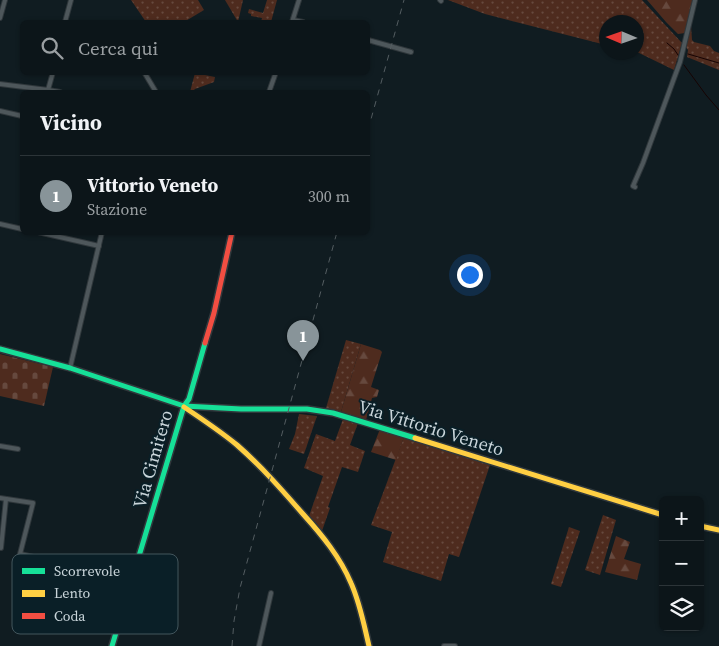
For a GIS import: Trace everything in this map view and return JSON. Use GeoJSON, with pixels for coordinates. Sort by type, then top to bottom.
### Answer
{"type":"FeatureCollection","features":[{"type":"Feature","properties":{"kind":"street"},"geometry":{"type":"LineString","coordinates":[[0,18],[5,0]]}},
{"type":"Feature","properties":{"kind":"street"},"geometry":{"type":"LineString","coordinates":[[66,20],[71,0]]}},
{"type":"Feature","properties":{"kind":"street"},"geometry":{"type":"LineString","coordinates":[[293,20],[299,0]]}},
{"type":"Feature","properties":{"kind":"street"},"geometry":{"type":"LineString","coordinates":[[635,187],[633,186],[680,62],[695,0]]}},
{"type":"Feature","properties":{"kind":"street"},"geometry":{"type":"LineString","coordinates":[[370,41],[411,52]]}},
{"type":"Feature","properties":{"kind":"street"},"geometry":{"type":"LineString","coordinates":[[0,84],[48,90],[52,75]]}},
{"type":"Feature","properties":{"kind":"street"},"geometry":{"type":"LineString","coordinates":[[146,75],[155,90]]}},
{"type":"Feature","properties":{"kind":"street"},"geometry":{"type":"LineString","coordinates":[[270,90],[275,75]]}},
{"type":"Feature","properties":{"kind":"street"},"geometry":{"type":"LineString","coordinates":[[0,111],[20,116]]}},
{"type":"Feature","properties":{"kind":"street"},"geometry":{"type":"LineString","coordinates":[[0,224],[20,229]]}},
{"type":"Feature","properties":{"kind":"street"},"geometry":{"type":"LineString","coordinates":[[51,235],[99,246]]}},
{"type":"Feature","properties":{"kind":"street"},"geometry":{"type":"LineString","coordinates":[[70,368],[101,235]]}},
{"type":"Feature","properties":{"kind":"street"},"geometry":{"type":"LineString","coordinates":[[231,235],[204,347],[189,399],[184,406],[241,449],[284,491],[326,540],[354,588],[369,646]]}},
{"type":"Feature","properties":{"kind":"street","name":"Via Cimitero"},"geometry":{"type":"LineString","coordinates":[[0,349],[70,368],[184,406],[140,554]]}},
{"type":"Feature","properties":{"kind":"street","name":"Via Vittorio Veneto"},"geometry":{"type":"LineString","coordinates":[[184,406],[241,409],[307,409],[333,413],[659,514]]}},
{"type":"Feature","properties":{"kind":"street"},"geometry":{"type":"LineString","coordinates":[[0,446],[18,448]]}},
{"type":"Feature","properties":{"kind":"street"},"geometry":{"type":"LineString","coordinates":[[0,498],[34,503],[20,554]]}},
{"type":"Feature","properties":{"kind":"street"},"geometry":{"type":"LineString","coordinates":[[1,548],[6,499]]}},
{"type":"Feature","properties":{"kind":"street"},"geometry":{"type":"LineString","coordinates":[[704,527],[719,530]]}},
{"type":"Feature","properties":{"kind":"street"},"geometry":{"type":"LineString","coordinates":[[259,646],[271,593]]}},
{"type":"Feature","properties":{"kind":"street","name":"Via Cimitero"},"geometry":{"type":"LineString","coordinates":[[112,646],[116,634]]}},
{"type":"Feature","properties":{"kind":"street"},"geometry":{"type":"LineString","coordinates":[[444,646],[455,646]]}},
{"type":"Feature","properties":{"kind":"green space"},"geometry":{"type":"Polygon","coordinates":[[[131,0],[198,0],[204,10],[187,20],[145,20],[131,0]]]}},
{"type":"Feature","properties":{"kind":"green space"},"geometry":{"type":"Polygon","coordinates":[[[225,0],[243,0],[238,20],[225,0]]]}},
{"type":"Feature","properties":{"kind":"green space"},"geometry":{"type":"Polygon","coordinates":[[[267,0],[277,0],[272,20],[262,20],[262,18],[251,16],[248,13],[249,9],[263,13],[267,0]]]}},
{"type":"Feature","properties":{"kind":"green space"},"geometry":{"type":"Polygon","coordinates":[[[448,0],[642,0],[682,43],[674,70],[644,55],[644,15],[599,15],[599,43],[485,14],[448,0]]]}},
{"type":"Feature","properties":{"kind":"green space"},"geometry":{"type":"Polygon","coordinates":[[[647,0],[694,0],[685,33],[678,34],[647,0]]]}},
{"type":"Feature","properties":{"kind":"green space"},"geometry":{"type":"Polygon","coordinates":[[[689,25],[691,25],[692,40],[694,42],[710,46],[719,53],[719,70],[687,57],[688,50],[686,47],[689,25]]]}},
{"type":"Feature","properties":{"kind":"green space"},"geometry":{"type":"Polygon","coordinates":[[[194,75],[215,77],[214,82],[191,90],[194,75]]]}},
{"type":"Feature","properties":{"kind":"green space"},"geometry":{"type":"Polygon","coordinates":[[[346,340],[361,344],[341,412],[326,408],[346,340]]]}},
{"type":"Feature","properties":{"kind":"green space"},"geometry":{"type":"Polygon","coordinates":[[[361,344],[382,352],[371,387],[379,390],[377,397],[372,398],[366,420],[341,412],[361,344]]]}},
{"type":"Feature","properties":{"kind":"green space"},"geometry":{"type":"Polygon","coordinates":[[[0,354],[53,367],[44,406],[0,396],[0,354]]]}},
{"type":"Feature","properties":{"kind":"green space"},"geometry":{"type":"Polygon","coordinates":[[[299,414],[317,416],[304,454],[289,449],[295,434],[299,414]]]}},
{"type":"Feature","properties":{"kind":"green space"},"geometry":{"type":"Polygon","coordinates":[[[343,419],[358,423],[350,445],[365,451],[358,472],[342,467],[322,531],[309,516],[323,476],[304,468],[316,434],[335,441],[343,419]]]}},
{"type":"Feature","properties":{"kind":"green space"},"geometry":{"type":"Polygon","coordinates":[[[380,429],[404,437],[396,460],[371,452],[380,429]]]}},
{"type":"Feature","properties":{"kind":"green space"},"geometry":{"type":"Polygon","coordinates":[[[404,437],[490,465],[459,557],[449,554],[441,581],[383,562],[392,532],[371,525],[404,437]]]}},
{"type":"Feature","properties":{"kind":"green space"},"geometry":{"type":"Polygon","coordinates":[[[603,515],[616,520],[600,575],[585,570],[603,515]]]}},
{"type":"Feature","properties":{"kind":"green space"},"geometry":{"type":"Polygon","coordinates":[[[569,527],[580,531],[561,587],[551,584],[569,527]]]}},
{"type":"Feature","properties":{"kind":"green space"},"geometry":{"type":"Polygon","coordinates":[[[616,536],[630,542],[624,559],[641,564],[637,580],[605,572],[616,536]]]}},
{"type":"Feature","properties":{"kind":"waterway"},"geometry":{"type":"LineString","coordinates":[[667,43],[678,55]]}},
{"type":"Feature","properties":{"kind":"waterway"},"geometry":{"type":"LineString","coordinates":[[688,54],[719,63]]}},
{"type":"Feature","properties":{"kind":"waterway"},"geometry":{"type":"LineString","coordinates":[[684,65],[719,110]]}},
{"type":"Feature","properties":{"kind":"railway"},"geometry":{"type":"LineString","coordinates":[[370,123],[404,0]]}},
{"type":"Feature","properties":{"kind":"railway"},"geometry":{"type":"LineString","coordinates":[[232,646],[240,588],[336,235]]}},
{"type":"Feature","properties":{"kind":"traffic: fast"},"geometry":{"type":"LineString","coordinates":[[140,554],[205,343]]}},
{"type":"Feature","properties":{"kind":"traffic: fast"},"geometry":{"type":"LineString","coordinates":[[0,349],[70,368],[184,406],[241,409],[307,409],[333,413],[415,438]]}},
{"type":"Feature","properties":{"kind":"traffic: fast"},"geometry":{"type":"LineString","coordinates":[[112,646],[116,634]]}},
{"type":"Feature","properties":{"kind":"traffic: slow"},"geometry":{"type":"LineString","coordinates":[[184,407],[246,453],[324,538],[342,564],[351,583],[369,646]]}},
{"type":"Feature","properties":{"kind":"traffic: slow"},"geometry":{"type":"LineString","coordinates":[[415,438],[659,514]]}},
{"type":"Feature","properties":{"kind":"traffic: slow"},"geometry":{"type":"LineString","coordinates":[[704,527],[719,530]]}},
{"type":"Feature","properties":{"kind":"traffic: jam"},"geometry":{"type":"LineString","coordinates":[[205,343],[214,313],[231,235]]}},
{"type":"Feature","properties":{"kind":"place","name":"Vittorio Veneto"},"geometry":{"type":"Point","coordinates":[303,361]}}]}
